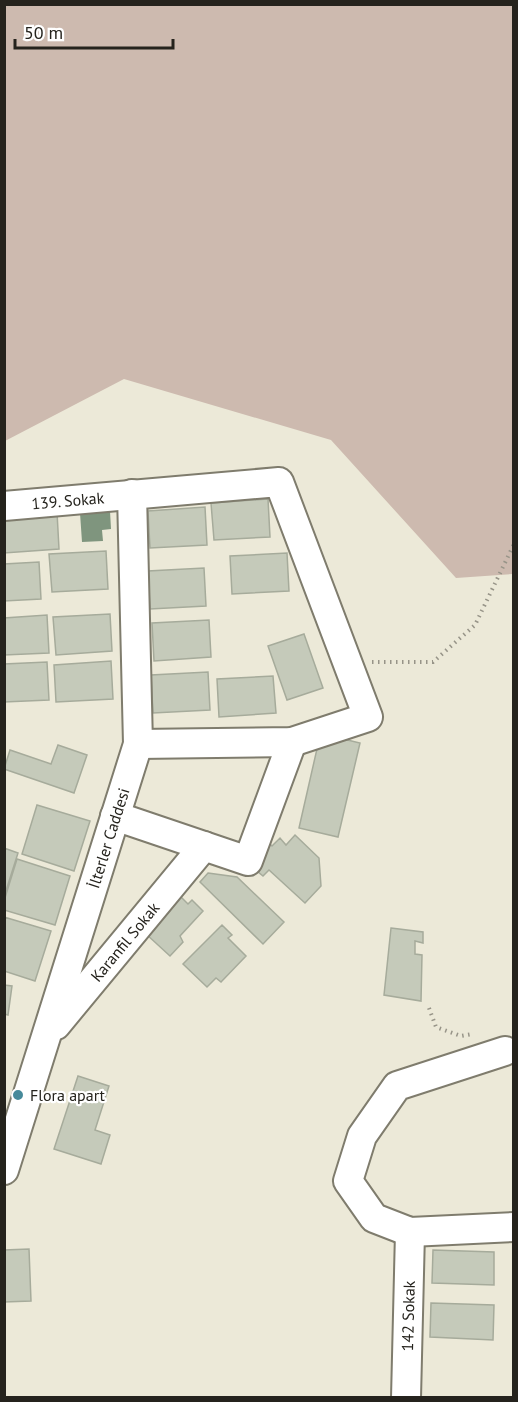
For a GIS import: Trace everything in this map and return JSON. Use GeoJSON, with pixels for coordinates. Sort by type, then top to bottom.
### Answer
{"type":"FeatureCollection","features":[{"type":"Feature","properties":{"kind":"street","name":"139. Sokak"},"geometry":{"type":"LineString","coordinates":[[4,506],[279,482],[347,662]]}},
{"type":"Feature","properties":{"kind":"street","name":"İlterler Caddesi"},"geometry":{"type":"LineString","coordinates":[[4,1170],[138,744],[132,494]]}},
{"type":"Feature","properties":{"kind":"street"},"geometry":{"type":"LineString","coordinates":[[138,744],[292,741],[368,717],[347,662]]}},
{"type":"Feature","properties":{"kind":"street"},"geometry":{"type":"LineString","coordinates":[[115,816],[248,861],[292,741]]}},
{"type":"Feature","properties":{"kind":"street","name":"Karanfil Sokak"},"geometry":{"type":"LineString","coordinates":[[46,1037],[204,846]]}},
{"type":"Feature","properties":{"kind":"street"},"geometry":{"type":"LineString","coordinates":[[505,1051],[397,1086],[362,1136],[348,1181],[374,1218],[410,1233],[513,1227]]}},
{"type":"Feature","properties":{"kind":"street","name":"142 Sokak"},"geometry":{"type":"LineString","coordinates":[[406,1398],[410,1233]]}},
{"type":"Feature","properties":{"kind":"path"},"geometry":{"type":"LineString","coordinates":[[347,662],[433,662],[475,625],[513,544]]}},
{"type":"Feature","properties":{"kind":"path"},"geometry":{"type":"LineString","coordinates":[[429,1008],[436,1027],[460,1036],[478,1033]]}},
{"type":"Feature","properties":{"kind":"shaded area"},"geometry":{"type":"Polygon","coordinates":[[[5,4],[513,5],[513,574],[456,578],[331,440],[124,379],[5,441],[5,4]]]}},
{"type":"Feature","properties":{"kind":"shaded area"},"geometry":{"type":"Polygon","coordinates":[[[110,511],[111,529],[102,530],[103,541],[82,542],[80,513],[110,511]]]}},
{"type":"Feature","properties":{"kind":"building"},"geometry":{"type":"Polygon","coordinates":[[[268,499],[270,537],[214,540],[211,503],[268,499]]]}},
{"type":"Feature","properties":{"kind":"building"},"geometry":{"type":"Polygon","coordinates":[[[205,507],[207,545],[150,548],[148,511],[205,507]]]}},
{"type":"Feature","properties":{"kind":"building"},"geometry":{"type":"Polygon","coordinates":[[[57,512],[59,549],[4,553],[4,515],[57,512]]]}},
{"type":"Feature","properties":{"kind":"building"},"geometry":{"type":"Polygon","coordinates":[[[106,551],[108,589],[52,592],[49,554],[106,551]]]}},
{"type":"Feature","properties":{"kind":"building"},"geometry":{"type":"Polygon","coordinates":[[[287,553],[289,591],[232,594],[230,556],[287,553]]]}},
{"type":"Feature","properties":{"kind":"building"},"geometry":{"type":"Polygon","coordinates":[[[39,562],[41,599],[4,601],[4,564],[39,562]]]}},
{"type":"Feature","properties":{"kind":"building"},"geometry":{"type":"Polygon","coordinates":[[[204,568],[206,606],[150,609],[148,571],[204,568]]]}},
{"type":"Feature","properties":{"kind":"building"},"geometry":{"type":"Polygon","coordinates":[[[110,614],[112,651],[56,655],[53,617],[110,614]]]}},
{"type":"Feature","properties":{"kind":"building"},"geometry":{"type":"Polygon","coordinates":[[[47,615],[49,653],[4,655],[4,618],[47,615]]]}},
{"type":"Feature","properties":{"kind":"building"},"geometry":{"type":"Polygon","coordinates":[[[209,620],[211,657],[154,661],[152,623],[209,620]]]}},
{"type":"Feature","properties":{"kind":"building"},"geometry":{"type":"Polygon","coordinates":[[[304,634],[323,688],[287,700],[268,646],[304,634]]]}},
{"type":"Feature","properties":{"kind":"building"},"geometry":{"type":"Polygon","coordinates":[[[111,661],[113,699],[56,702],[54,665],[111,661]]]}},
{"type":"Feature","properties":{"kind":"building"},"geometry":{"type":"Polygon","coordinates":[[[47,662],[49,700],[4,702],[4,664],[47,662]]]}},
{"type":"Feature","properties":{"kind":"building"},"geometry":{"type":"Polygon","coordinates":[[[208,672],[210,710],[153,713],[151,675],[208,672]]]}},
{"type":"Feature","properties":{"kind":"building"},"geometry":{"type":"Polygon","coordinates":[[[273,676],[276,713],[219,717],[217,679],[273,676]]]}},
{"type":"Feature","properties":{"kind":"building"},"geometry":{"type":"Polygon","coordinates":[[[331,736],[360,743],[338,837],[299,828],[319,740],[331,736]]]}},
{"type":"Feature","properties":{"kind":"building"},"geometry":{"type":"Polygon","coordinates":[[[58,745],[87,755],[74,793],[4,769],[10,750],[51,764],[58,745]]]}},
{"type":"Feature","properties":{"kind":"building"},"geometry":{"type":"Polygon","coordinates":[[[37,805],[90,821],[74,871],[22,854],[37,805]]]}},
{"type":"Feature","properties":{"kind":"building"},"geometry":{"type":"Polygon","coordinates":[[[295,835],[319,858],[321,886],[305,903],[269,870],[263,876],[258,872],[253,876],[244,868],[268,842],[272,846],[280,838],[286,845],[295,835]]]}},
{"type":"Feature","properties":{"kind":"building"},"geometry":{"type":"Polygon","coordinates":[[[4,848],[18,853],[4,897],[4,848]]]}},
{"type":"Feature","properties":{"kind":"building"},"geometry":{"type":"Polygon","coordinates":[[[17,859],[70,876],[55,925],[4,910],[4,901],[17,859]]]}},
{"type":"Feature","properties":{"kind":"building"},"geometry":{"type":"Polygon","coordinates":[[[208,873],[237,877],[284,922],[263,944],[200,882],[208,873]]]}},
{"type":"Feature","properties":{"kind":"building"},"geometry":{"type":"Polygon","coordinates":[[[175,891],[188,904],[192,900],[203,911],[180,936],[183,942],[170,956],[146,934],[175,891]]]}},
{"type":"Feature","properties":{"kind":"building"},"geometry":{"type":"Polygon","coordinates":[[[4,917],[51,931],[35,981],[4,971],[4,917]]]}},
{"type":"Feature","properties":{"kind":"building"},"geometry":{"type":"Polygon","coordinates":[[[222,925],[232,935],[228,938],[246,956],[221,982],[216,978],[207,987],[183,964],[222,925]]]}},
{"type":"Feature","properties":{"kind":"building"},"geometry":{"type":"Polygon","coordinates":[[[391,928],[423,932],[423,943],[415,941],[415,954],[422,955],[421,1001],[384,995],[391,928]]]}},
{"type":"Feature","properties":{"kind":"building"},"geometry":{"type":"Polygon","coordinates":[[[4,985],[12,986],[8,1015],[4,1014],[4,985]]]}},
{"type":"Feature","properties":{"kind":"building"},"geometry":{"type":"Polygon","coordinates":[[[78,1076],[109,1086],[95,1130],[110,1135],[101,1164],[54,1149],[78,1076]]]}},
{"type":"Feature","properties":{"kind":"building"},"geometry":{"type":"Polygon","coordinates":[[[29,1249],[31,1301],[4,1302],[4,1250],[29,1249]]]}},
{"type":"Feature","properties":{"kind":"building"},"geometry":{"type":"Polygon","coordinates":[[[433,1250],[494,1252],[494,1285],[432,1283],[433,1250]]]}},
{"type":"Feature","properties":{"kind":"building"},"geometry":{"type":"Polygon","coordinates":[[[431,1303],[494,1305],[493,1340],[430,1337],[431,1303]]]}},
{"type":"Feature","properties":{"kind":"place","name":"Flora apart"},"geometry":{"type":"Point","coordinates":[18,1095]}}]}
